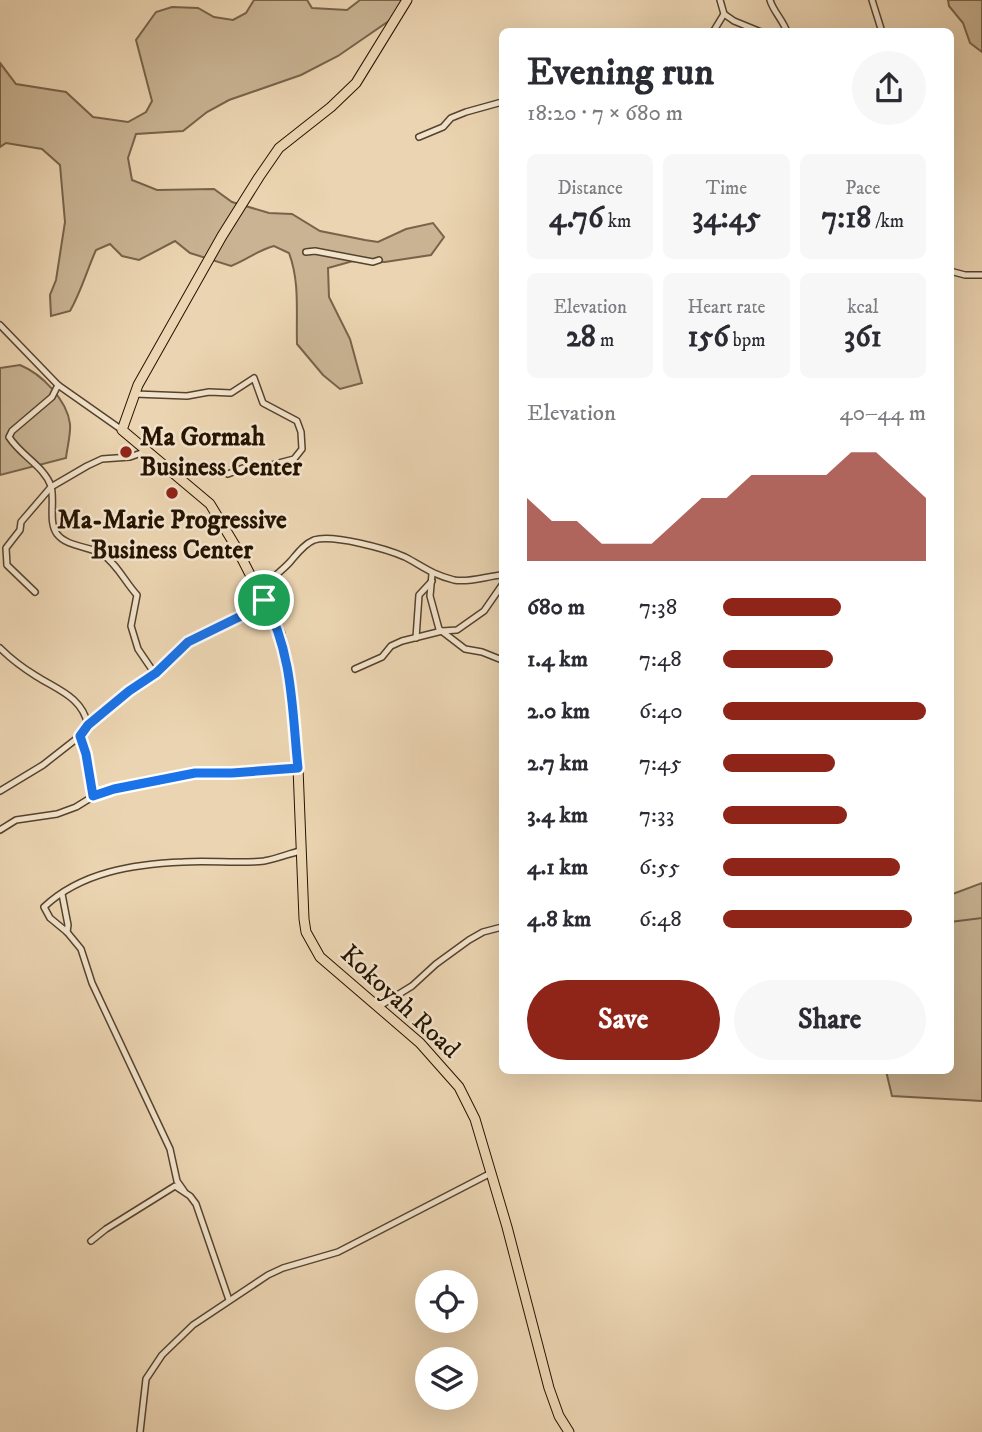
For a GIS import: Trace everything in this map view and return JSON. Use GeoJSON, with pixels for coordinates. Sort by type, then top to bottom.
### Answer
{"type":"FeatureCollection","features":[{"type":"Feature","properties":{"kind":"main road"},"geometry":{"type":"LineString","coordinates":[[122,430],[134,394],[222,236],[279,148],[331,107],[356,83],[407,0]]}},
{"type":"Feature","properties":{"kind":"main road","name":"Kokoyah Road"},"geometry":{"type":"LineString","coordinates":[[122,430],[210,503],[280,633],[292,697],[306,932],[320,957],[420,1043],[459,1087],[475,1119],[549,1388],[559,1416],[569,1432]]}},
{"type":"Feature","properties":{"kind":"street"},"geometry":{"type":"LineString","coordinates":[[715,28],[723,14],[720,0]]}},
{"type":"Feature","properties":{"kind":"street"},"geometry":{"type":"LineString","coordinates":[[770,0],[785,28]]}},
{"type":"Feature","properties":{"kind":"street"},"geometry":{"type":"LineString","coordinates":[[872,0],[881,28]]}},
{"type":"Feature","properties":{"kind":"street"},"geometry":{"type":"LineString","coordinates":[[723,14],[751,28]]}},
{"type":"Feature","properties":{"kind":"street"},"geometry":{"type":"LineString","coordinates":[[419,137],[443,127],[451,118],[499,103]]}},
{"type":"Feature","properties":{"kind":"street"},"geometry":{"type":"LineString","coordinates":[[306,252],[315,251],[373,262],[379,260]]}},
{"type":"Feature","properties":{"kind":"street"},"geometry":{"type":"LineString","coordinates":[[954,272],[982,275]]}},
{"type":"Feature","properties":{"kind":"street","name":"Kokoyah Road"},"geometry":{"type":"LineString","coordinates":[[0,326],[58,385],[122,430]]}},
{"type":"Feature","properties":{"kind":"street"},"geometry":{"type":"LineString","coordinates":[[134,394],[187,396],[209,392],[231,393],[254,378],[263,403],[297,421],[302,449],[294,459],[252,470],[243,468],[228,474]]}},
{"type":"Feature","properties":{"kind":"street"},"geometry":{"type":"LineString","coordinates":[[58,385],[52,397],[12,431],[9,437],[27,459],[43,471],[51,487],[54,508],[52,520],[59,537],[100,553],[113,562],[137,595],[131,626],[138,649],[155,674]]}},
{"type":"Feature","properties":{"kind":"street"},"geometry":{"type":"LineString","coordinates":[[35,592],[7,565],[6,548],[20,530],[21,522],[51,487],[102,459],[130,457],[147,451]]}},
{"type":"Feature","properties":{"kind":"street"},"geometry":{"type":"LineString","coordinates":[[258,591],[297,553],[312,541],[323,539],[347,542],[404,557],[432,577],[463,581],[499,575]]}},
{"type":"Feature","properties":{"kind":"street"},"geometry":{"type":"LineString","coordinates":[[432,577],[430,596],[439,629],[465,649],[499,659]]}},
{"type":"Feature","properties":{"kind":"street"},"geometry":{"type":"LineString","coordinates":[[416,638],[419,595],[432,577]]}},
{"type":"Feature","properties":{"kind":"street"},"geometry":{"type":"LineString","coordinates":[[355,669],[382,657],[391,646],[442,631],[457,630],[491,604],[499,590]]}},
{"type":"Feature","properties":{"kind":"street"},"geometry":{"type":"LineString","coordinates":[[0,791],[43,765],[80,736],[88,725],[129,691],[155,674],[188,642],[239,617],[264,600]]}},
{"type":"Feature","properties":{"kind":"street"},"geometry":{"type":"LineString","coordinates":[[0,648],[37,677],[70,695],[85,711],[88,725]]}},
{"type":"Feature","properties":{"kind":"street"},"geometry":{"type":"LineString","coordinates":[[80,736],[93,796]]}},
{"type":"Feature","properties":{"kind":"street"},"geometry":{"type":"LineString","coordinates":[[0,830],[16,820],[57,814],[114,789],[195,773],[298,768]]}},
{"type":"Feature","properties":{"kind":"street"},"geometry":{"type":"LineString","coordinates":[[229,1300],[195,1204],[177,1181],[170,1149],[92,983],[81,949],[67,932],[50,918],[44,907],[85,880],[109,871],[186,861],[267,861],[300,851]]}},
{"type":"Feature","properties":{"kind":"street"},"geometry":{"type":"LineString","coordinates":[[62,894],[67,932]]}},
{"type":"Feature","properties":{"kind":"street"},"geometry":{"type":"LineString","coordinates":[[378,1007],[412,986],[469,940],[483,932],[499,928]]}},
{"type":"Feature","properties":{"kind":"street"},"geometry":{"type":"LineString","coordinates":[[140,1432],[146,1380],[154,1366],[193,1325],[283,1268],[338,1252],[491,1173]]}},
{"type":"Feature","properties":{"kind":"street"},"geometry":{"type":"LineString","coordinates":[[91,1241],[175,1186],[184,1191]]}},
{"type":"Feature","properties":{"kind":"shaded area"},"geometry":{"type":"Polygon","coordinates":[[[254,0],[307,0],[312,8],[347,10],[360,0],[405,0],[396,16],[338,56],[301,75],[229,100],[207,112],[183,131],[136,134],[128,158],[132,180],[157,190],[214,189],[232,202],[269,213],[292,214],[320,231],[378,242],[406,229],[433,223],[444,237],[431,255],[385,262],[353,261],[328,268],[329,297],[350,339],[362,383],[340,389],[323,375],[297,344],[295,275],[289,253],[274,246],[231,266],[190,253],[175,241],[139,260],[122,256],[110,244],[96,250],[70,311],[51,316],[50,295],[56,280],[65,222],[60,165],[42,149],[6,143],[0,147],[0,63],[16,84],[66,92],[93,117],[128,122],[146,112],[152,101],[136,40],[156,12],[172,7],[198,8],[214,17],[233,20],[246,13],[254,0]]]}},
{"type":"Feature","properties":{"kind":"shaded area"},"geometry":{"type":"Polygon","coordinates":[[[948,0],[982,0],[982,52],[970,43],[963,23],[949,6],[948,0]]]}},
{"type":"Feature","properties":{"kind":"shaded area"},"geometry":{"type":"Polygon","coordinates":[[[20,365],[45,381],[64,406],[70,428],[66,458],[0,475],[0,368],[20,365]]]}},
{"type":"Feature","properties":{"kind":"shaded area"},"geometry":{"type":"Polygon","coordinates":[[[982,883],[982,1101],[892,1096],[887,1074],[954,1074],[954,894],[982,883]]]}},
{"type":"Feature","properties":{"kind":"waterway"},"geometry":{"type":"LineString","coordinates":[[954,922],[982,918]]}},
{"type":"Feature","properties":{"kind":"place","name":"Ma Gormah Business Center"},"geometry":{"type":"Point","coordinates":[126,452]}},
{"type":"Feature","properties":{"kind":"place","name":"Ma-Marie Progressive Business Center"},"geometry":{"type":"Point","coordinates":[172,493]}},
{"type":"Feature","properties":{"kind":"route"},"geometry":{"type":"LineString","coordinates":[[264,600],[280,633],[287,660],[298,768],[195,773],[114,789],[93,796],[80,736],[88,725],[129,691],[156,673],[188,642],[239,617],[264,600]]}}]}
